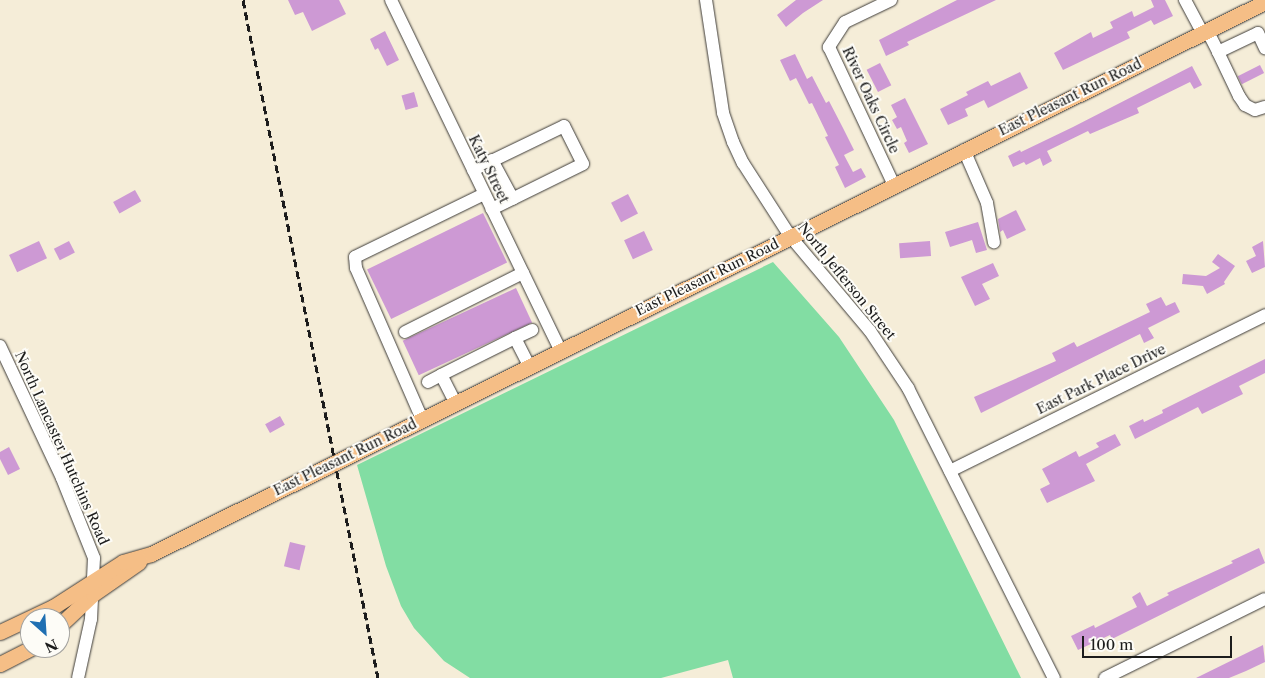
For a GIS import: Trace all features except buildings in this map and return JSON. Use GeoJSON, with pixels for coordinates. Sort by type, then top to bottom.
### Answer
{"type":"FeatureCollection","features":[{"type":"Feature","properties":{"kind":"main road","name":"East Pleasant Run Road"},"geometry":{"type":"LineString","coordinates":[[70,614],[93,588],[123,562],[150,554],[1265,2]]}},
{"type":"Feature","properties":{"kind":"main road","name":"East Pleasant Run Road"},"geometry":{"type":"LineString","coordinates":[[0,632],[93,588]]}},
{"type":"Feature","properties":{"kind":"main road"},"geometry":{"type":"LineString","coordinates":[[0,664],[20,654]]}},
{"type":"Feature","properties":{"kind":"street","name":"Katy Street"},"geometry":{"type":"LineString","coordinates":[[391,0],[560,350]]}},
{"type":"Feature","properties":{"kind":"street","name":"North Jefferson Street"},"geometry":{"type":"LineString","coordinates":[[706,0],[723,113],[732,142],[743,163],[790,236],[870,331],[921,411],[1054,678]]}},
{"type":"Feature","properties":{"kind":"street","name":"River Oaks Circle"},"geometry":{"type":"LineString","coordinates":[[892,0],[845,22],[829,47],[894,185]]}},
{"type":"Feature","properties":{"kind":"street"},"geometry":{"type":"LineString","coordinates":[[1186,0],[1218,52],[1245,105],[1255,110],[1265,107]]}},
{"type":"Feature","properties":{"kind":"street"},"geometry":{"type":"LineString","coordinates":[[1218,52],[1258,33],[1265,48]]}},
{"type":"Feature","properties":{"kind":"street"},"geometry":{"type":"LineString","coordinates":[[473,170],[564,126],[582,164],[492,209]]}},
{"type":"Feature","properties":{"kind":"street"},"geometry":{"type":"LineString","coordinates":[[964,150],[987,203],[994,242]]}},
{"type":"Feature","properties":{"kind":"street"},"geometry":{"type":"LineString","coordinates":[[492,160],[513,199]]}},
{"type":"Feature","properties":{"kind":"street"},"geometry":{"type":"LineString","coordinates":[[422,419],[356,268],[355,257],[484,194]]}},
{"type":"Feature","properties":{"kind":"street"},"geometry":{"type":"LineString","coordinates":[[405,332],[522,273]]}},
{"type":"Feature","properties":{"kind":"street","name":"East Park Place Drive"},"geometry":{"type":"LineString","coordinates":[[950,471],[1265,315]]}},
{"type":"Feature","properties":{"kind":"street"},"geometry":{"type":"LineString","coordinates":[[428,382],[532,330]]}},
{"type":"Feature","properties":{"kind":"street"},"geometry":{"type":"LineString","coordinates":[[516,338],[529,366]]}},
{"type":"Feature","properties":{"kind":"street","name":"North Lancaster Hutchins Road"},"geometry":{"type":"LineString","coordinates":[[0,346],[78,514],[94,558],[91,619],[78,678]]}},
{"type":"Feature","properties":{"kind":"street"},"geometry":{"type":"LineString","coordinates":[[441,375],[455,402]]}},
{"type":"Feature","properties":{"kind":"street"},"geometry":{"type":"LineString","coordinates":[[1105,678],[1265,599]]}},
{"type":"Feature","properties":{"kind":"green space"},"geometry":{"type":"Polygon","coordinates":[[[773,262],[839,337],[894,420],[1021,678],[733,678],[728,660],[661,678],[470,678],[444,661],[414,628],[401,606],[386,566],[357,465],[773,262]]]}},
{"type":"Feature","properties":{"kind":"railway"},"geometry":{"type":"LineString","coordinates":[[243,0],[378,678]]}}]}
